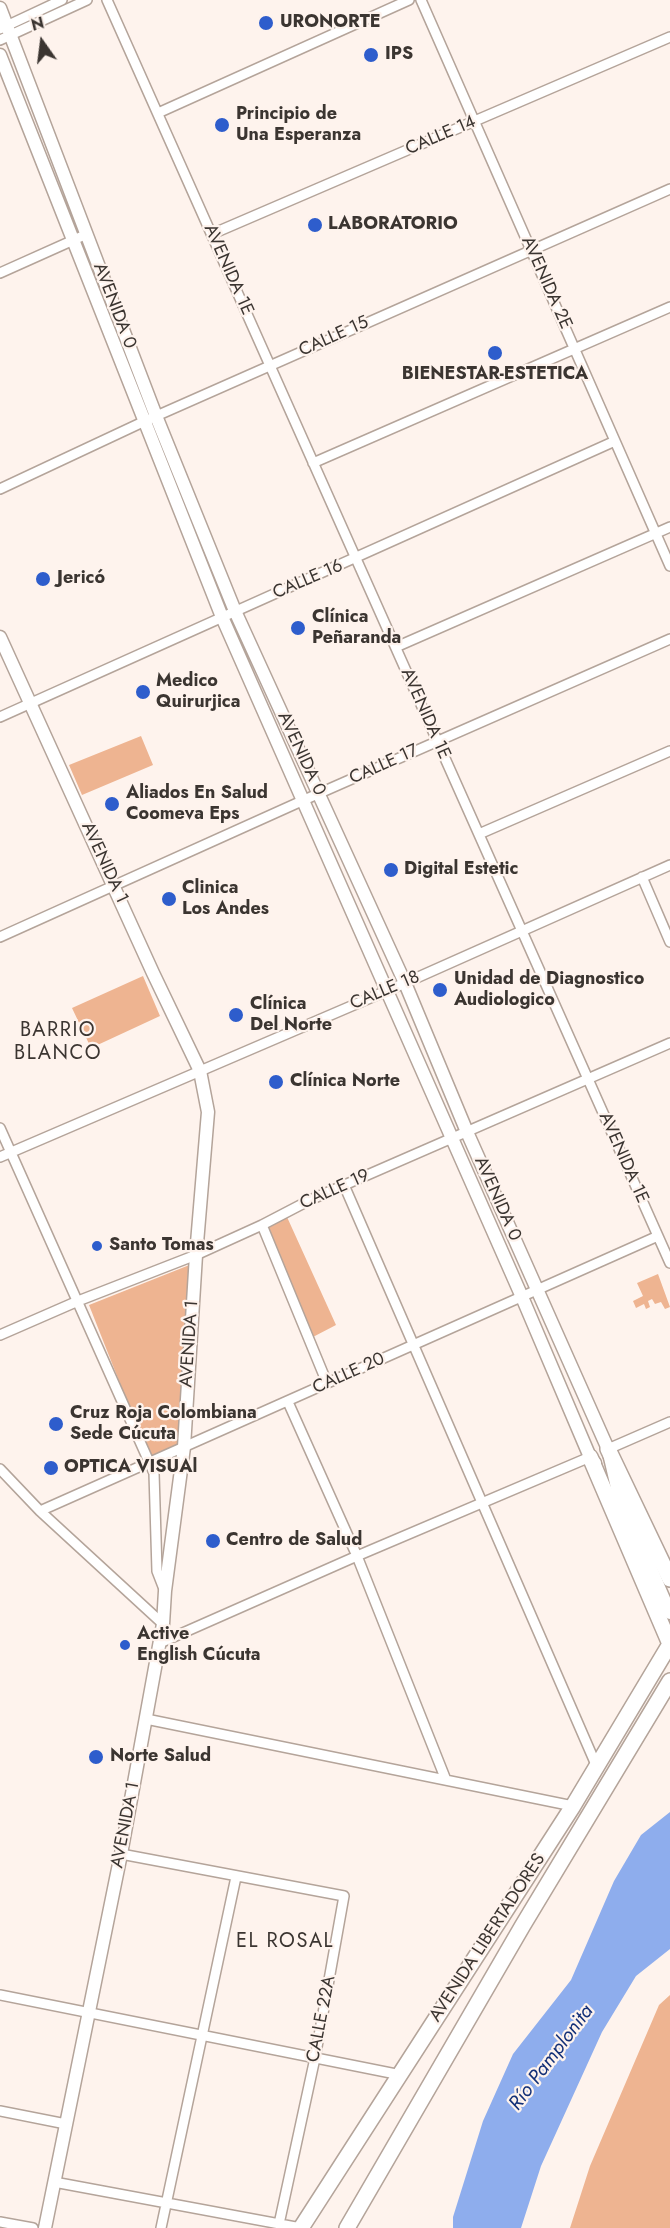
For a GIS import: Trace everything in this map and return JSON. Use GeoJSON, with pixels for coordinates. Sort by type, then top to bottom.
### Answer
{"type":"FeatureCollection","features":[{"type":"Feature","properties":{"kind":"main road"},"geometry":{"type":"LineString","coordinates":[[608,1449],[670,1579]]}},
{"type":"Feature","properties":{"kind":"main road"},"geometry":{"type":"LineString","coordinates":[[590,1457],[670,1644]]}},
{"type":"Feature","properties":{"kind":"main road","name":"AVENIDA LIBERTADORES"},"geometry":{"type":"LineString","coordinates":[[301,2228],[573,1806],[670,1644]]}},
{"type":"Feature","properties":{"kind":"main road","name":"AVENIDA LIBERTADORES"},"geometry":{"type":"LineString","coordinates":[[347,2228],[523,1925],[670,1681]]}},
{"type":"Feature","properties":{"kind":"street"},"geometry":{"type":"LineString","coordinates":[[4,33],[62,0]]}},
{"type":"Feature","properties":{"kind":"street"},"geometry":{"type":"LineString","coordinates":[[4,33],[87,0]]}},
{"type":"Feature","properties":{"kind":"street","name":"AVENIDA 1E"},"geometry":{"type":"LineString","coordinates":[[107,0],[670,1263]]}},
{"type":"Feature","properties":{"kind":"street"},"geometry":{"type":"LineString","coordinates":[[158,113],[409,0]]}},
{"type":"Feature","properties":{"kind":"street","name":"AVENIDA 2E"},"geometry":{"type":"LineString","coordinates":[[421,0],[670,566]]}},
{"type":"Feature","properties":{"kind":"street","name":"AVENIDA 0"},"geometry":{"type":"LineString","coordinates":[[0,8],[4,33],[87,234],[150,419],[222,617],[522,1296],[590,1457],[618,1492]]}},
{"type":"Feature","properties":{"kind":"street","name":"CALLE 14"},"geometry":{"type":"LineString","coordinates":[[212,234],[670,37]]}},
{"type":"Feature","properties":{"kind":"street","name":"AVENIDA 0"},"geometry":{"type":"LineString","coordinates":[[0,55],[150,419],[405,983],[467,1132],[608,1449],[618,1492],[627,1516],[670,1613]]}},
{"type":"Feature","properties":{"kind":"street","name":"CALLE 15"},"geometry":{"type":"LineString","coordinates":[[0,489],[150,419],[670,189]]}},
{"type":"Feature","properties":{"kind":"street"},"geometry":{"type":"LineString","coordinates":[[0,273],[87,234]]}},
{"type":"Feature","properties":{"kind":"street"},"geometry":{"type":"LineString","coordinates":[[314,462],[670,307]]}},
{"type":"Feature","properties":{"kind":"street","name":"CALLE 16"},"geometry":{"type":"LineString","coordinates":[[0,717],[615,441]]}},
{"type":"Feature","properties":{"kind":"street"},"geometry":{"type":"LineString","coordinates":[[396,647],[670,528]]}},
{"type":"Feature","properties":{"kind":"street","name":"AVENIDA 1"},"geometry":{"type":"LineString","coordinates":[[0,637],[200,1071],[208,1112],[184,1447],[165,1591],[163,1624],[121,1854],[45,2228]]}},
{"type":"Feature","properties":{"kind":"street","name":"CALLE 17"},"geometry":{"type":"LineString","coordinates":[[0,937],[670,639]]}},
{"type":"Feature","properties":{"kind":"street"},"geometry":{"type":"LineString","coordinates":[[479,834],[670,751]]}},
{"type":"Feature","properties":{"kind":"street","name":"CALLE 18"},"geometry":{"type":"LineString","coordinates":[[0,1157],[405,983],[670,865]]}},
{"type":"Feature","properties":{"kind":"street"},"geometry":{"type":"LineString","coordinates":[[642,878],[670,942]]}},
{"type":"Feature","properties":{"kind":"street","name":"CALLE 19"},"geometry":{"type":"LineString","coordinates":[[0,1335],[78,1301],[196,1255],[310,1200],[670,1043]]}},
{"type":"Feature","properties":{"kind":"street"},"geometry":{"type":"LineString","coordinates":[[0,1128],[154,1473],[157,1570],[165,1591]]}},
{"type":"Feature","properties":{"kind":"street"},"geometry":{"type":"LineString","coordinates":[[344,1185],[597,1767]]}},
{"type":"Feature","properties":{"kind":"street"},"geometry":{"type":"LineString","coordinates":[[262,1225],[327,1383]]}},
{"type":"Feature","properties":{"kind":"street","name":"CALLE 20"},"geometry":{"type":"LineString","coordinates":[[40,1511],[658,1236]]}},
{"type":"Feature","properties":{"kind":"street"},"geometry":{"type":"LineString","coordinates":[[288,1402],[357,1556],[446,1780]]}},
{"type":"Feature","properties":{"kind":"street"},"geometry":{"type":"LineString","coordinates":[[608,1449],[670,1422]]}},
{"type":"Feature","properties":{"kind":"street"},"geometry":{"type":"LineString","coordinates":[[160,1643],[590,1457]]}},
{"type":"Feature","properties":{"kind":"street"},"geometry":{"type":"LineString","coordinates":[[0,1469],[40,1511],[163,1624]]}},
{"type":"Feature","properties":{"kind":"street"},"geometry":{"type":"LineString","coordinates":[[146,1719],[573,1806]]}},
{"type":"Feature","properties":{"kind":"street","name":"CALLE 22A"},"geometry":{"type":"LineString","coordinates":[[121,1854],[344,1896],[315,2058],[279,2224]]}},
{"type":"Feature","properties":{"kind":"street"},"geometry":{"type":"LineString","coordinates":[[161,2228],[236,1877]]}},
{"type":"Feature","properties":{"kind":"street"},"geometry":{"type":"LineString","coordinates":[[0,1995],[401,2075]]}},
{"type":"Feature","properties":{"kind":"street"},"geometry":{"type":"LineString","coordinates":[[0,2111],[66,2124]]}},
{"type":"Feature","properties":{"kind":"street"},"geometry":{"type":"LineString","coordinates":[[54,2182],[301,2228]]}},
{"type":"Feature","properties":{"kind":"street"},"geometry":{"type":"LineString","coordinates":[[0,2222],[33,2228]]}},
{"type":"Feature","properties":{"kind":"shaded area"},"geometry":{"type":"Polygon","coordinates":[[[141,736],[153,765],[82,795],[69,765],[141,736]]]}},
{"type":"Feature","properties":{"kind":"shaded area"},"geometry":{"type":"Polygon","coordinates":[[[143,976],[160,1016],[91,1048],[72,1008],[143,976]]]}},
{"type":"Feature","properties":{"kind":"shaded area"},"geometry":{"type":"Polygon","coordinates":[[[287,1217],[336,1325],[311,1338],[264,1228],[287,1217]]]}},
{"type":"Feature","properties":{"kind":"shaded area"},"geometry":{"type":"Polygon","coordinates":[[[192,1264],[178,1446],[149,1457],[89,1305],[192,1264]]]}},
{"type":"Feature","properties":{"kind":"shaded area"},"geometry":{"type":"Polygon","coordinates":[[[658,1274],[670,1307],[665,1309],[661,1302],[655,1304],[652,1299],[648,1301],[650,1307],[646,1309],[644,1304],[636,1308],[633,1301],[643,1296],[637,1283],[658,1274]]]}},
{"type":"Feature","properties":{"kind":"shaded area"},"geometry":{"type":"Polygon","coordinates":[[[670,1995],[670,2228],[570,2228],[590,2166],[659,2005],[670,1995]]]}},
{"type":"Feature","properties":{"kind":"water","name":"Río Pamplonita"},"geometry":{"type":"Polygon","coordinates":[[[670,1812],[670,1949],[636,1976],[602,2032],[541,2166],[521,2228],[453,2228],[453,2217],[483,2121],[513,2054],[571,1980],[614,1881],[641,1835],[670,1812]]]}},
{"type":"Feature","properties":{"kind":"place","name":"URONORTE"},"geometry":{"type":"Point","coordinates":[266,23]}},
{"type":"Feature","properties":{"kind":"place","name":"IPS"},"geometry":{"type":"Point","coordinates":[371,55]}},
{"type":"Feature","properties":{"kind":"place","name":"Principio de Una Esperanza"},"geometry":{"type":"Point","coordinates":[222,125]}},
{"type":"Feature","properties":{"kind":"place","name":"LABORATORIO"},"geometry":{"type":"Point","coordinates":[315,225]}},
{"type":"Feature","properties":{"kind":"place","name":"BIENESTAR-ESTETICA"},"geometry":{"type":"Point","coordinates":[495,353]}},
{"type":"Feature","properties":{"kind":"place","name":"Jericó"},"geometry":{"type":"Point","coordinates":[43,579]}},
{"type":"Feature","properties":{"kind":"place","name":"Clínica Peñaranda"},"geometry":{"type":"Point","coordinates":[298,628]}},
{"type":"Feature","properties":{"kind":"place","name":"Medico Quirurjica"},"geometry":{"type":"Point","coordinates":[143,692]}},
{"type":"Feature","properties":{"kind":"place","name":"Aliados En Salud Coomeva Eps"},"geometry":{"type":"Point","coordinates":[112,804]}},
{"type":"Feature","properties":{"kind":"place","name":"Digital Estetic"},"geometry":{"type":"Point","coordinates":[391,870]}},
{"type":"Feature","properties":{"kind":"place","name":"Clinica Los Andes"},"geometry":{"type":"Point","coordinates":[169,899]}},
{"type":"Feature","properties":{"kind":"place","name":"Unidad de Diagnostico Audiologico"},"geometry":{"type":"Point","coordinates":[440,990]}},
{"type":"Feature","properties":{"kind":"place","name":"Clínica Del Norte"},"geometry":{"type":"Point","coordinates":[236,1015]}},
{"type":"Feature","properties":{"kind":"place","name":"Clínica Norte"},"geometry":{"type":"Point","coordinates":[276,1082]}},
{"type":"Feature","properties":{"kind":"place","name":"Santo Tomas"},"geometry":{"type":"Point","coordinates":[97,1246]}},
{"type":"Feature","properties":{"kind":"place","name":"Cruz Roja Colombiana Sede Cúcuta"},"geometry":{"type":"Point","coordinates":[56,1424]}},
{"type":"Feature","properties":{"kind":"place","name":"OPTICA VISUAl"},"geometry":{"type":"Point","coordinates":[51,1468]}},
{"type":"Feature","properties":{"kind":"place","name":"Centro de Salud"},"geometry":{"type":"Point","coordinates":[213,1541]}},
{"type":"Feature","properties":{"kind":"place","name":"Active English Cúcuta"},"geometry":{"type":"Point","coordinates":[125,1645]}},
{"type":"Feature","properties":{"kind":"place","name":"Norte Salud"},"geometry":{"type":"Point","coordinates":[96,1757]}},
{"type":"Feature","properties":{"kind":"district","name":"BARRIO BLANCO"},"geometry":{"type":"Point","coordinates":[58,1042]}},
{"type":"Feature","properties":{"kind":"district","name":"EL ROSAL"},"geometry":{"type":"Point","coordinates":[285,1942]}}]}
